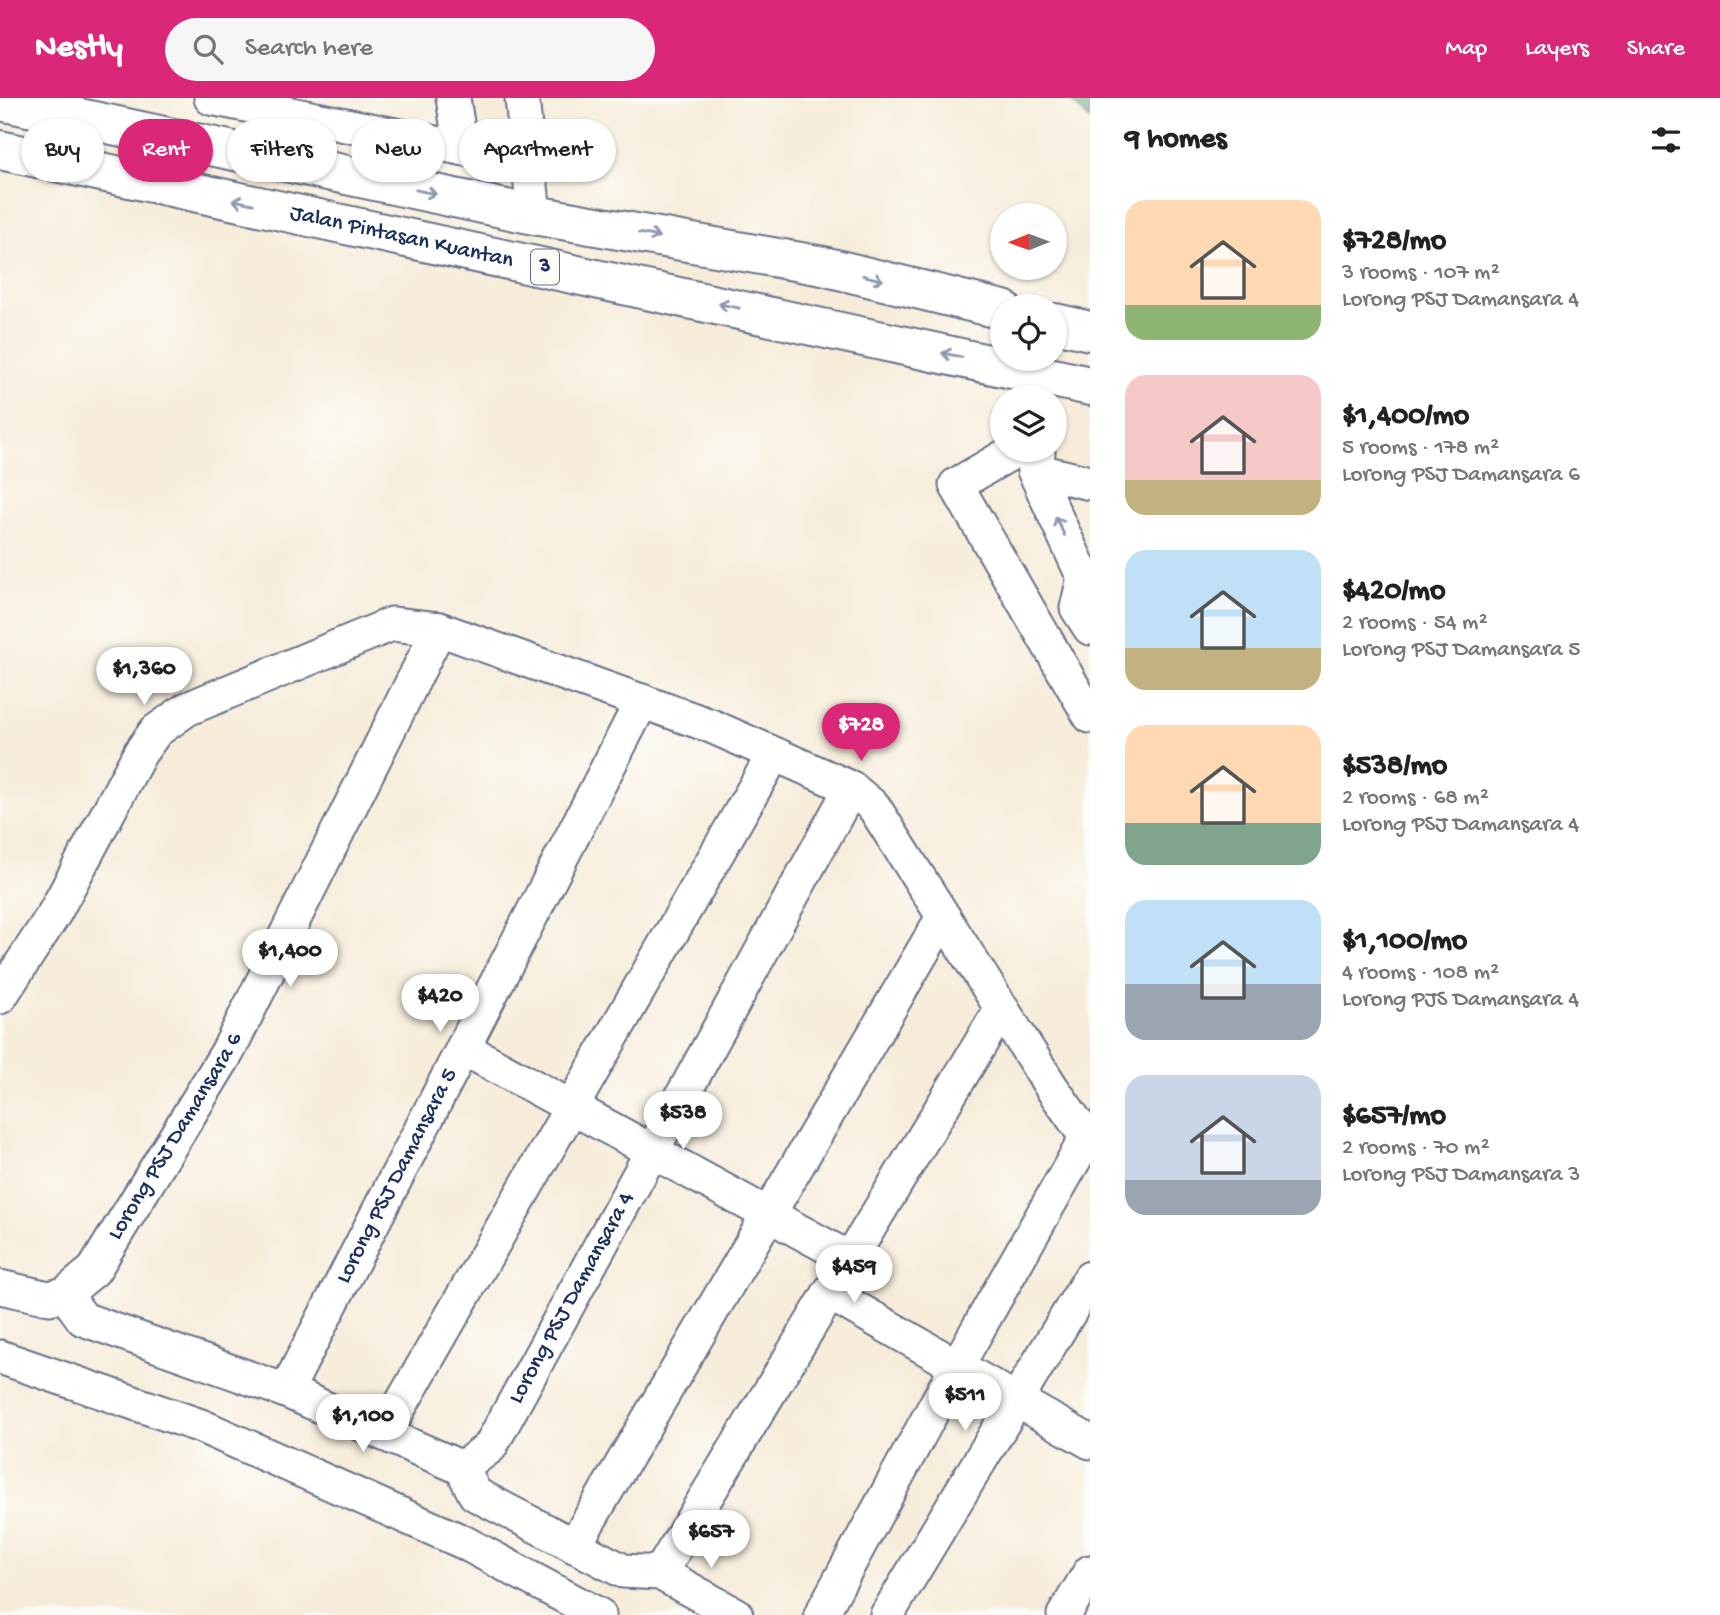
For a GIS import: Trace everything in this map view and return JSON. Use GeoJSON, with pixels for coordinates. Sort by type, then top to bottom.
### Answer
{"type":"FeatureCollection","features":[{"type":"Feature","properties":{"kind":"highway","name":"3"},"geometry":{"type":"LineString","coordinates":[[0,101],[534,215],[823,266],[990,307]]}},
{"type":"Feature","properties":{"kind":"highway","name":"Jalan Pintasan Kuantan"},"geometry":{"type":"LineString","coordinates":[[0,150],[1036,385]]}},
{"type":"Feature","properties":{"kind":"highway"},"geometry":{"type":"LineString","coordinates":[[1067,326],[1090,331]]}},
{"type":"Feature","properties":{"kind":"highway","name":"Jalan Pintasan Kuantan"},"geometry":{"type":"LineString","coordinates":[[1067,386],[1090,386]]}},
{"type":"Feature","properties":{"kind":"street"},"geometry":{"type":"LineString","coordinates":[[211,98],[332,110],[459,147]]}},
{"type":"Feature","properties":{"kind":"street"},"geometry":{"type":"LineString","coordinates":[[453,98],[459,136]]}},
{"type":"Feature","properties":{"kind":"street"},"geometry":{"type":"LineString","coordinates":[[522,98],[525,119]]}},
{"type":"Feature","properties":{"kind":"street"},"geometry":{"type":"LineString","coordinates":[[531,182],[534,215]]}},
{"type":"Feature","properties":{"kind":"street"},"geometry":{"type":"LineString","coordinates":[[1015,462],[956,485],[1090,716]]}},
{"type":"Feature","properties":{"kind":"street"},"geometry":{"type":"LineString","coordinates":[[1033,462],[1087,578],[1077,608],[1090,628]]}},
{"type":"Feature","properties":{"kind":"street"},"geometry":{"type":"LineString","coordinates":[[1043,462],[1090,483]]}},
{"type":"Feature","properties":{"kind":"street"},"geometry":{"type":"LineString","coordinates":[[0,997],[54,914],[140,753],[156,731],[187,709],[392,624],[439,629],[642,701],[710,726],[851,788],[874,807],[1088,1140],[957,1366],[821,1615]]}},
{"type":"Feature","properties":{"kind":"street","name":"Lorong PSJ Damansara 6"},"geometry":{"type":"LineString","coordinates":[[65,1294],[93,1270],[228,1051],[439,629]]}},
{"type":"Feature","properties":{"kind":"street","name":"Lorong PSJ Damansara 5"},"geometry":{"type":"LineString","coordinates":[[286,1391],[642,701]]}},
{"type":"Feature","properties":{"kind":"street"},"geometry":{"type":"LineString","coordinates":[[383,1434],[573,1108],[774,754]]}},
{"type":"Feature","properties":{"kind":"street","name":"Lorong PSJ Damansara 4"},"geometry":{"type":"LineString","coordinates":[[462,1468],[489,1447],[851,788]]}},
{"type":"Feature","properties":{"kind":"street"},"geometry":{"type":"LineString","coordinates":[[574,1546],[943,917]]}},
{"type":"Feature","properties":{"kind":"street"},"geometry":{"type":"LineString","coordinates":[[660,1573],[1002,1008]]}},
{"type":"Feature","properties":{"kind":"street"},"geometry":{"type":"LineString","coordinates":[[463,1048],[850,1259]]}},
{"type":"Feature","properties":{"kind":"street"},"geometry":{"type":"LineString","coordinates":[[887,1615],[1090,1278]]}},
{"type":"Feature","properties":{"kind":"street"},"geometry":{"type":"LineString","coordinates":[[0,1287],[49,1298],[65,1294],[83,1319],[286,1391],[462,1468],[475,1494],[623,1571],[660,1573],[736,1615]]}},
{"type":"Feature","properties":{"kind":"street"},"geometry":{"type":"LineString","coordinates":[[829,1293],[1090,1441]]}},
{"type":"Feature","properties":{"kind":"street"},"geometry":{"type":"LineString","coordinates":[[0,1357],[201,1426],[463,1542],[599,1615]]}},
{"type":"Feature","properties":{"kind":"street"},"geometry":{"type":"LineString","coordinates":[[1064,1615],[1090,1572]]}},
{"type":"Feature","properties":{"kind":"green space"},"geometry":{"type":"Polygon","coordinates":[[[1068,98],[1090,98],[1090,120],[1068,98]]]}}]}
